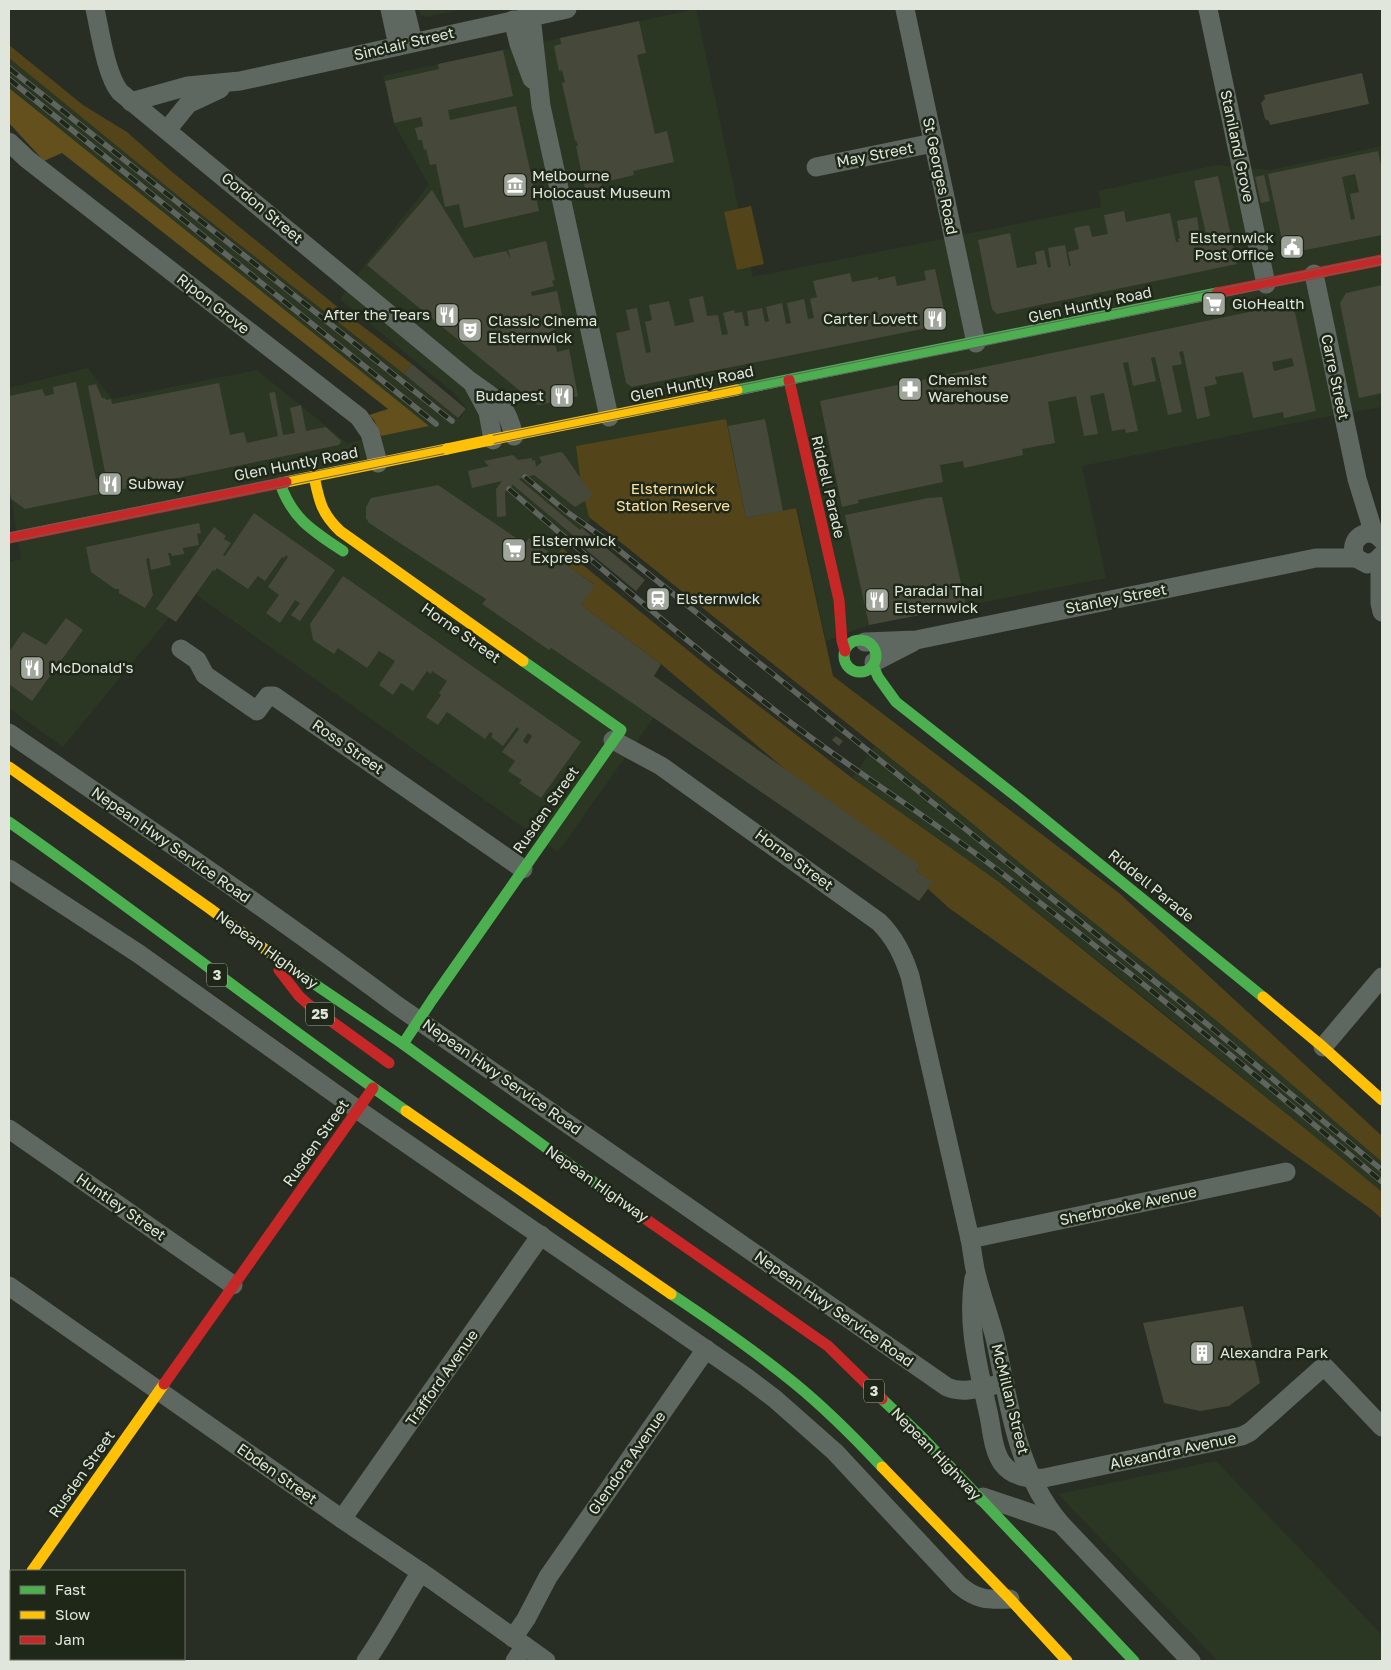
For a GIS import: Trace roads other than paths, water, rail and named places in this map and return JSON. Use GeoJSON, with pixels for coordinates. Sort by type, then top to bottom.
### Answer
{"type":"FeatureCollection","features":[{"type":"Feature","properties":{"kind":"main road","name":"Glen Huntly Road"},"geometry":{"type":"LineString","coordinates":[[9,538],[1382,260]]}},
{"type":"Feature","properties":{"kind":"main road","name":"Riddell Parade"},"geometry":{"type":"LineString","coordinates":[[789,380],[839,600],[842,640],[845,651]]}},
{"type":"Feature","properties":{"kind":"main road","name":"Horne Street"},"geometry":{"type":"LineString","coordinates":[[314,476],[323,514],[334,526],[531,667],[612,734]]}},
{"type":"Feature","properties":{"kind":"main road"},"geometry":{"type":"LineString","coordinates":[[280,483],[284,496],[295,515],[305,524],[352,557],[359,545]]}},
{"type":"Feature","properties":{"kind":"main road"},"geometry":{"type":"LineString","coordinates":[[426,609],[434,598]]}},
{"type":"Feature","properties":{"kind":"main road","name":"Riddell Parade"},"geometry":{"type":"LineString","coordinates":[[839,600],[859,634]]}},
{"type":"Feature","properties":{"kind":"main road"},"geometry":{"type":"LineString","coordinates":[[853,670],[864,671],[874,664],[874,649],[859,634],[845,651],[845,662],[864,684]]}},
{"type":"Feature","properties":{"kind":"main road","name":"Riddell Parade"},"geometry":{"type":"LineString","coordinates":[[874,664],[878,677],[896,702],[1022,801],[1323,1047],[1382,1100]]}},
{"type":"Feature","properties":{"kind":"main road"},"geometry":{"type":"LineString","coordinates":[[524,677],[531,667]]}},
{"type":"Feature","properties":{"kind":"main road","name":"Riddell Parade"},"geometry":{"type":"LineString","coordinates":[[876,694],[896,702]]}},
{"type":"Feature","properties":{"kind":"main road","name":"Rusden Street"},"geometry":{"type":"LineString","coordinates":[[33,1570],[358,1110],[523,869],[612,734]]}},
{"type":"Feature","properties":{"kind":"main road","name":"Nepean Highway"},"geometry":{"type":"LineString","coordinates":[[9,767],[185,891],[266,951],[389,1065],[467,1154],[720,1327],[793,1382],[843,1426],[1010,1599],[1067,1661]]}},
{"type":"Feature","properties":{"kind":"main road","name":"Nepean Highway"},"geometry":{"type":"LineString","coordinates":[[9,822],[84,874],[201,963],[389,1065],[596,1184],[828,1346],[921,1436],[1134,1661]]}},
{"type":"Feature","properties":{"kind":"main road","name":"25"},"geometry":{"type":"LineString","coordinates":[[266,951],[289,983],[309,1005],[389,1065]]}},
{"type":"Feature","properties":{"kind":"street","name":"Gordon Street"},"geometry":{"type":"LineString","coordinates":[[95,9],[112,81],[120,92],[470,381],[498,401],[504,407],[514,436]]}},
{"type":"Feature","properties":{"kind":"street"},"geometry":{"type":"LineString","coordinates":[[390,9],[406,44]]}},
{"type":"Feature","properties":{"kind":"street"},"geometry":{"type":"LineString","coordinates":[[405,9],[406,44]]}},
{"type":"Feature","properties":{"kind":"street","name":"Sinclair Street"},"geometry":{"type":"LineString","coordinates":[[131,102],[188,86],[240,81],[567,9]]}},
{"type":"Feature","properties":{"kind":"street","name":"St Georges Road"},"geometry":{"type":"LineString","coordinates":[[905,9],[976,343]]}},
{"type":"Feature","properties":{"kind":"street","name":"Staniland Grove"},"geometry":{"type":"LineString","coordinates":[[1208,9],[1266,284]]}},
{"type":"Feature","properties":{"kind":"street"},"geometry":{"type":"LineString","coordinates":[[522,18],[609,416]]}},
{"type":"Feature","properties":{"kind":"street","name":"Sinclair Street"},"geometry":{"type":"LineString","coordinates":[[167,130],[188,104],[204,95],[240,81]]}},
{"type":"Feature","properties":{"kind":"street","name":"Ripon Grove"},"geometry":{"type":"LineString","coordinates":[[9,128],[27,159]]}},
{"type":"Feature","properties":{"kind":"street","name":"Ripon Grove"},"geometry":{"type":"LineString","coordinates":[[9,142],[27,159],[359,417],[370,433],[378,463]]}},
{"type":"Feature","properties":{"kind":"street","name":"May Street"},"geometry":{"type":"LineString","coordinates":[[816,167],[933,143]]}},
{"type":"Feature","properties":{"kind":"street"},"geometry":{"type":"LineString","coordinates":[[9,152],[27,159]]}},
{"type":"Feature","properties":{"kind":"street","name":"Carre Street"},"geometry":{"type":"LineString","coordinates":[[1314,274],[1371,546],[1381,607]]}},
{"type":"Feature","properties":{"kind":"street","name":"Gordon Street"},"geometry":{"type":"LineString","coordinates":[[470,381],[488,412],[491,440]]}},
{"type":"Feature","properties":{"kind":"street","name":"Stanley Street"},"geometry":{"type":"LineString","coordinates":[[859,634],[916,640],[1371,546]]}},
{"type":"Feature","properties":{"kind":"street","name":"Stanley Street"},"geometry":{"type":"LineString","coordinates":[[874,664],[916,640]]}},
{"type":"Feature","properties":{"kind":"street","name":"Ross Street"},"geometry":{"type":"LineString","coordinates":[[181,649],[197,660],[203,673],[209,678],[257,711],[268,696],[274,696],[523,869]]}},
{"type":"Feature","properties":{"kind":"street","name":"Nepean Hwy Service Road"},"geometry":{"type":"LineString","coordinates":[[9,733],[176,847],[419,1020],[947,1387],[962,1391],[1005,1383]]}},
{"type":"Feature","properties":{"kind":"street","name":"Horne Street"},"geometry":{"type":"LineString","coordinates":[[612,734],[879,922],[897,944]]}},
{"type":"Feature","properties":{"kind":"street"},"geometry":{"type":"LineString","coordinates":[[9,869],[139,954],[358,1110],[706,1349],[775,1399],[835,1452],[944,1569],[969,1593],[979,1598],[1010,1599]]}},
{"type":"Feature","properties":{"kind":"street","name":"McMillan Street"},"geometry":{"type":"LineString","coordinates":[[897,944],[905,959],[910,976],[970,1239],[975,1270],[992,1329],[1017,1438],[1032,1478],[1022,1477],[1011,1472],[998,1456],[975,1352],[971,1318],[975,1270]]}},
{"type":"Feature","properties":{"kind":"street"},"geometry":{"type":"LineString","coordinates":[[1323,1047],[1382,977]]}},
{"type":"Feature","properties":{"kind":"street","name":"Huntley Street"},"geometry":{"type":"LineString","coordinates":[[9,1129],[232,1286]]}},
{"type":"Feature","properties":{"kind":"street","name":"Sherbrooke Avenue"},"geometry":{"type":"LineString","coordinates":[[970,1239],[1286,1172]]}},
{"type":"Feature","properties":{"kind":"street","name":"Trafford Avenue"},"geometry":{"type":"LineString","coordinates":[[342,1519],[541,1235]]}},
{"type":"Feature","properties":{"kind":"street","name":"Ebden Street"},"geometry":{"type":"LineString","coordinates":[[9,1286],[342,1519],[426,1575],[524,1650]]}},
{"type":"Feature","properties":{"kind":"street","name":"Glendora Avenue"},"geometry":{"type":"LineString","coordinates":[[524,1650],[526,1619],[548,1577],[706,1349]]}},
{"type":"Feature","properties":{"kind":"street","name":"Alexandra Avenue"},"geometry":{"type":"LineString","coordinates":[[1032,1478],[1044,1478],[1242,1436],[1250,1432],[1324,1366],[1382,1427]]}},
{"type":"Feature","properties":{"kind":"street"},"geometry":{"type":"LineString","coordinates":[[1032,1478],[1048,1508],[1060,1523],[1191,1661]]}},
{"type":"Feature","properties":{"kind":"street"},"geometry":{"type":"LineString","coordinates":[[974,1494],[1060,1523]]}},
{"type":"Feature","properties":{"kind":"street"},"geometry":{"type":"LineString","coordinates":[[366,1661],[384,1635],[417,1600],[426,1575]]}},
{"type":"Feature","properties":{"kind":"tram line"},"geometry":{"type":"LineString","coordinates":[[9,533],[1382,256]]}},
{"type":"Feature","properties":{"kind":"tram line"},"geometry":{"type":"LineString","coordinates":[[9,542],[1382,264]]}},
{"type":"Feature","properties":{"kind":"railway"},"geometry":{"type":"LineString","coordinates":[[9,68],[452,421]]}},
{"type":"Feature","properties":{"kind":"railway"},"geometry":{"type":"LineString","coordinates":[[9,79],[436,424]]}},
{"type":"Feature","properties":{"kind":"railway"},"geometry":{"type":"LineString","coordinates":[[525,477],[567,512],[605,539],[1183,1004],[1382,1170]]}},
{"type":"Feature","properties":{"kind":"railway"},"geometry":{"type":"LineString","coordinates":[[509,489],[579,550],[757,697],[820,745],[982,858],[1056,915],[1290,1104],[1382,1182]]}},
{"type":"Feature","properties":{"kind":"place","name":"Melbourne Holocaust Museum"},"geometry":{"type":"Point","coordinates":[515,185]}},
{"type":"Feature","properties":{"kind":"place","name":"Elsternwick Post Office"},"geometry":{"type":"Point","coordinates":[1292,247]}},
{"type":"Feature","properties":{"kind":"place","name":"GloHealth"},"geometry":{"type":"Point","coordinates":[1214,304]}},
{"type":"Feature","properties":{"kind":"place","name":"After the Tears"},"geometry":{"type":"Point","coordinates":[447,315]}},
{"type":"Feature","properties":{"kind":"place","name":"Carter Lovett"},"geometry":{"type":"Point","coordinates":[935,319]}},
{"type":"Feature","properties":{"kind":"place","name":"Classic Cinema Elsternwick"},"geometry":{"type":"Point","coordinates":[470,330]}},
{"type":"Feature","properties":{"kind":"place","name":"Chemist Warehouse"},"geometry":{"type":"Point","coordinates":[910,389]}},
{"type":"Feature","properties":{"kind":"place","name":"Budapest"},"geometry":{"type":"Point","coordinates":[562,396]}},
{"type":"Feature","properties":{"kind":"place","name":"Subway"},"geometry":{"type":"Point","coordinates":[110,484]}},
{"type":"Feature","properties":{"kind":"place","name":"Elsternwick Express"},"geometry":{"type":"Point","coordinates":[514,550]}},
{"type":"Feature","properties":{"kind":"place","name":"Elsternwick"},"geometry":{"type":"Point","coordinates":[658,599]}},
{"type":"Feature","properties":{"kind":"place","name":"Paradai Thai Elsternwick"},"geometry":{"type":"Point","coordinates":[877,600]}},
{"type":"Feature","properties":{"kind":"place","name":"McDonald's"},"geometry":{"type":"Point","coordinates":[32,668]}},
{"type":"Feature","properties":{"kind":"place","name":"Alexandra Park"},"geometry":{"type":"Point","coordinates":[1202,1353]}},
{"type":"Feature","properties":{"kind":"park label","name":"Elsternwick Station Reserve"},"geometry":{"type":"Point","coordinates":[673,498]}}]}
